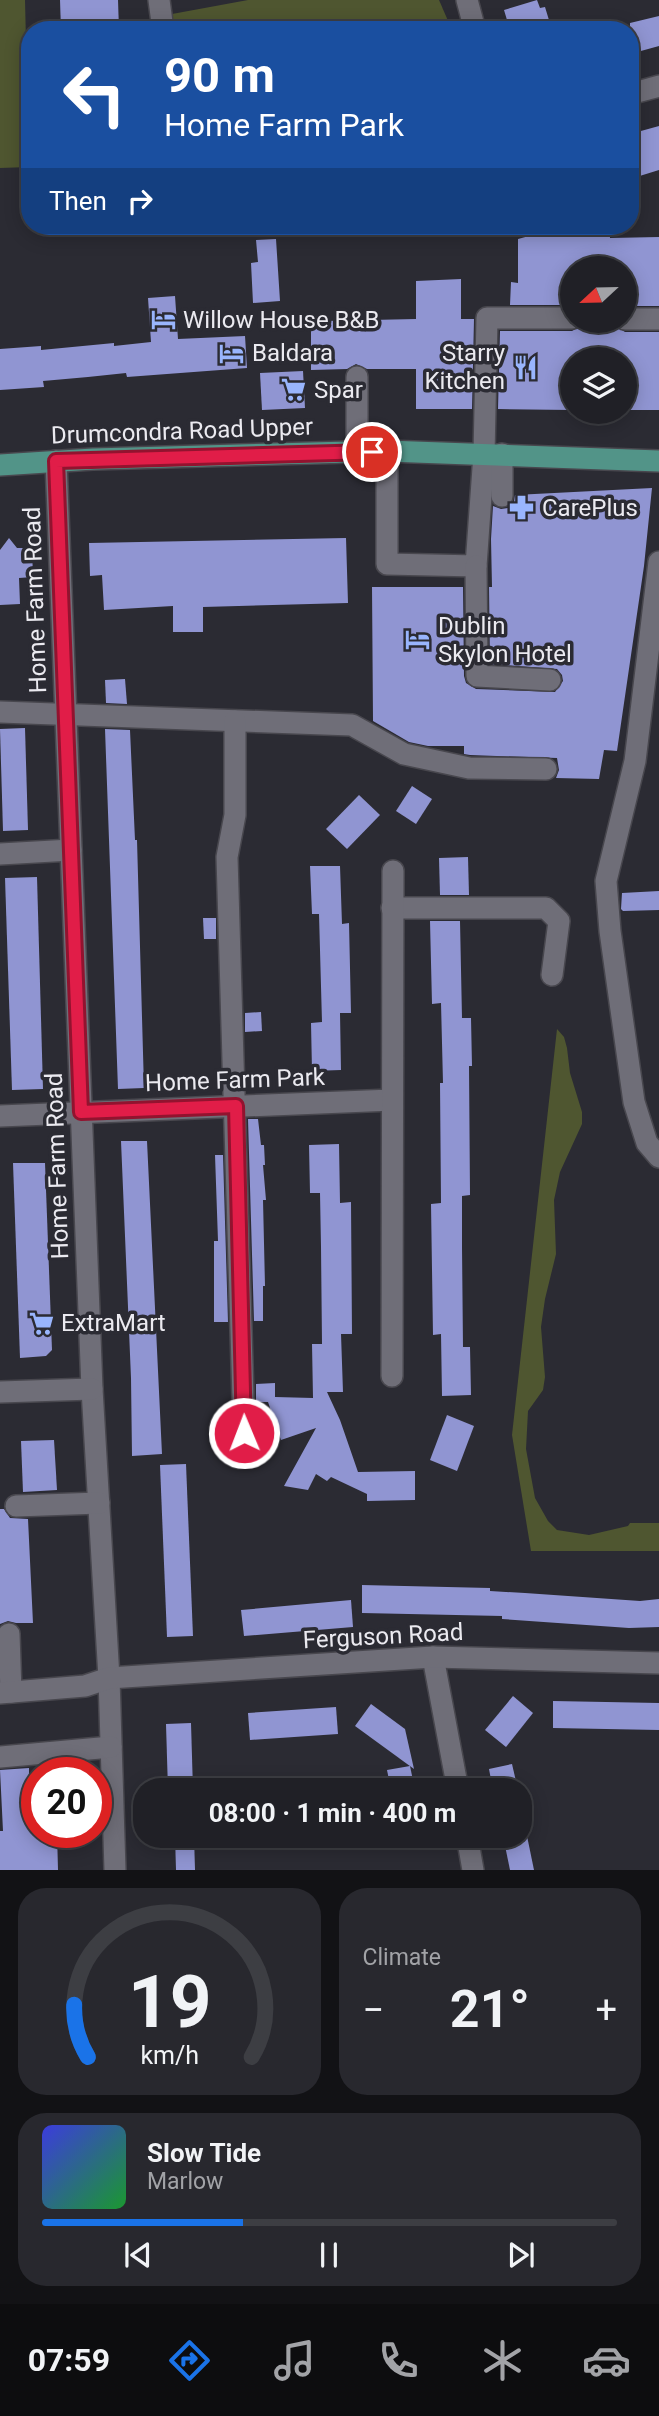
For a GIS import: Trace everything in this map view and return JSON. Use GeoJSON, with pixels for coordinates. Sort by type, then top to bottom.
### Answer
{"type":"FeatureCollection","features":[{"type":"Feature","properties":{"kind":"main road","name":"Drumcondra Road Upper"},"geometry":{"type":"LineString","coordinates":[[0,465],[387,451],[659,461]]}},
{"type":"Feature","properties":{"kind":"street"},"geometry":{"type":"LineString","coordinates":[[159,0],[162,21]]}},
{"type":"Feature","properties":{"kind":"street"},"geometry":{"type":"LineString","coordinates":[[467,0],[473,21]]}},
{"type":"Feature","properties":{"kind":"street"},"geometry":{"type":"LineString","coordinates":[[639,92],[659,86]]}},
{"type":"Feature","properties":{"kind":"street"},"geometry":{"type":"LineString","coordinates":[[502,496],[493,454],[487,318],[560,318]]}},
{"type":"Feature","properties":{"kind":"street"},"geometry":{"type":"LineString","coordinates":[[637,318],[659,319]]}},
{"type":"Feature","properties":{"kind":"street"},"geometry":{"type":"LineString","coordinates":[[357,377],[357,452]]}},
{"type":"Feature","properties":{"kind":"street"},"geometry":{"type":"LineString","coordinates":[[387,451],[387,564],[476,566]]}},
{"type":"Feature","properties":{"kind":"street"},"geometry":{"type":"LineString","coordinates":[[493,454],[476,566],[477,676],[550,680]]}},
{"type":"Feature","properties":{"kind":"street","name":"Home Farm Road"},"geometry":{"type":"LineString","coordinates":[[56,461],[92,1389],[110,1678],[115,1870]]}},
{"type":"Feature","properties":{"kind":"street"},"geometry":{"type":"LineString","coordinates":[[659,562],[635,761],[606,881],[610,931],[634,1102],[647,1143],[659,1157]]}},
{"type":"Feature","properties":{"kind":"street"},"geometry":{"type":"LineString","coordinates":[[0,712],[352,725],[404,754],[469,768],[546,769]]}},
{"type":"Feature","properties":{"kind":"street"},"geometry":{"type":"LineString","coordinates":[[235,721],[235,815],[227,857],[244,1433]]}},
{"type":"Feature","properties":{"kind":"street"},"geometry":{"type":"LineString","coordinates":[[0,854],[71,850]]}},
{"type":"Feature","properties":{"kind":"street"},"geometry":{"type":"LineString","coordinates":[[392,1376],[393,871]]}},
{"type":"Feature","properties":{"kind":"street"},"geometry":{"type":"LineString","coordinates":[[392,908],[546,908],[559,921],[552,975]]}},
{"type":"Feature","properties":{"kind":"street","name":"Home Farm Park"},"geometry":{"type":"LineString","coordinates":[[0,1115],[392,1100]]}},
{"type":"Feature","properties":{"kind":"street"},"geometry":{"type":"LineString","coordinates":[[0,1392],[92,1389]]}},
{"type":"Feature","properties":{"kind":"street"},"geometry":{"type":"LineString","coordinates":[[16,1506],[99,1503]]}},
{"type":"Feature","properties":{"kind":"street"},"geometry":{"type":"LineString","coordinates":[[5,1692],[9,1634]]}},
{"type":"Feature","properties":{"kind":"street"},"geometry":{"type":"LineString","coordinates":[[433,1657],[456,1778]]}},
{"type":"Feature","properties":{"kind":"street","name":"Ferguson Road"},"geometry":{"type":"LineString","coordinates":[[5,1692],[85,1686],[110,1678],[433,1657],[659,1663]]}},
{"type":"Feature","properties":{"kind":"street"},"geometry":{"type":"LineString","coordinates":[[0,1758],[111,1747]]}},
{"type":"Feature","properties":{"kind":"street"},"geometry":{"type":"LineString","coordinates":[[469,1848],[473,1870]]}},
{"type":"Feature","properties":{"kind":"green space"},"geometry":{"type":"Polygon","coordinates":[[[0,0],[25,0],[26,21],[21,21],[21,167],[0,168],[0,0]]]}},
{"type":"Feature","properties":{"kind":"green space"},"geometry":{"type":"Polygon","coordinates":[[[248,0],[439,0],[448,21],[173,21],[172,14],[248,0]]]}},
{"type":"Feature","properties":{"kind":"green space"},"geometry":{"type":"Polygon","coordinates":[[[557,1029],[564,1037],[567,1048],[570,1073],[582,1112],[582,1124],[560,1172],[554,1200],[556,1254],[541,1327],[545,1377],[543,1390],[528,1411],[526,1449],[535,1498],[548,1521],[557,1530],[589,1535],[628,1526],[630,1523],[659,1523],[659,1551],[531,1551],[512,1435],[557,1029]]]}},
{"type":"Feature","properties":{"kind":"building"},"geometry":{"type":"Polygon","coordinates":[[[60,0],[118,0],[119,21],[61,21],[60,0]]]}},
{"type":"Feature","properties":{"kind":"building"},"geometry":{"type":"Polygon","coordinates":[[[537,0],[540,8],[545,7],[549,21],[507,21],[504,10],[537,0]]]}},
{"type":"Feature","properties":{"kind":"building"},"geometry":{"type":"Polygon","coordinates":[[[659,16],[659,46],[639,52],[638,21],[659,16]]]}},
{"type":"Feature","properties":{"kind":"building"},"geometry":{"type":"Polygon","coordinates":[[[659,126],[659,170],[639,176],[639,132],[659,126]]]}},
{"type":"Feature","properties":{"kind":"building"},"geometry":{"type":"Polygon","coordinates":[[[533,235],[659,237],[659,306],[637,306],[637,256],[560,256],[560,305],[510,305],[511,282],[518,283],[518,239],[533,235]]]}},
{"type":"Feature","properties":{"kind":"building"},"geometry":{"type":"Polygon","coordinates":[[[276,239],[280,301],[253,303],[251,263],[258,262],[256,240],[276,239]]]}},
{"type":"Feature","properties":{"kind":"building"},"geometry":{"type":"Polygon","coordinates":[[[461,279],[461,319],[474,319],[472,409],[416,409],[416,369],[367,369],[356,364],[347,369],[311,370],[311,325],[325,325],[325,321],[416,319],[416,281],[461,279]]]}},
{"type":"Feature","properties":{"kind":"building"},"geometry":{"type":"Polygon","coordinates":[[[175,296],[178,339],[245,336],[247,368],[127,377],[126,373],[43,381],[44,387],[0,390],[0,349],[41,346],[41,350],[151,342],[148,298],[175,296]]]}},
{"type":"Feature","properties":{"kind":"building"},"geometry":{"type":"Polygon","coordinates":[[[500,331],[659,332],[659,410],[637,410],[637,347],[560,347],[560,410],[498,409],[500,331]]]}},
{"type":"Feature","properties":{"kind":"building"},"geometry":{"type":"Polygon","coordinates":[[[303,371],[305,408],[262,410],[260,373],[303,371]]]}},
{"type":"Feature","properties":{"kind":"building"},"geometry":{"type":"Polygon","coordinates":[[[652,488],[644,566],[617,751],[604,750],[599,779],[556,778],[559,770],[557,758],[470,755],[464,754],[464,746],[428,746],[409,742],[373,721],[372,587],[463,587],[466,683],[476,689],[555,692],[563,681],[557,669],[490,664],[489,587],[492,587],[493,506],[508,508],[514,502],[515,495],[652,488]]]}},
{"type":"Feature","properties":{"kind":"building"},"geometry":{"type":"Polygon","coordinates":[[[9,538],[17,548],[32,548],[33,577],[19,578],[20,604],[0,605],[0,550],[9,538]]]}},
{"type":"Feature","properties":{"kind":"building"},"geometry":{"type":"Polygon","coordinates":[[[346,538],[348,603],[203,607],[203,632],[173,632],[173,606],[104,610],[102,575],[90,576],[89,543],[346,538]]]}},
{"type":"Feature","properties":{"kind":"building"},"geometry":{"type":"Polygon","coordinates":[[[125,679],[127,704],[106,703],[105,680],[125,679]]]}},
{"type":"Feature","properties":{"kind":"building"},"geometry":{"type":"Polygon","coordinates":[[[25,728],[28,830],[3,831],[0,729],[25,728]]]}},
{"type":"Feature","properties":{"kind":"building"},"geometry":{"type":"Polygon","coordinates":[[[105,729],[130,730],[137,840],[144,1088],[118,1089],[105,729]]]}},
{"type":"Feature","properties":{"kind":"building"},"geometry":{"type":"Polygon","coordinates":[[[412,786],[432,799],[416,824],[396,811],[412,786]]]}},
{"type":"Feature","properties":{"kind":"building"},"geometry":{"type":"Polygon","coordinates":[[[359,795],[380,815],[347,849],[326,829],[359,795]]]}},
{"type":"Feature","properties":{"kind":"building"},"geometry":{"type":"Polygon","coordinates":[[[468,857],[469,895],[440,895],[439,858],[468,857]]]}},
{"type":"Feature","properties":{"kind":"building"},"geometry":{"type":"Polygon","coordinates":[[[310,866],[340,866],[342,924],[349,923],[351,1013],[340,1013],[341,1070],[312,1071],[311,1023],[322,1022],[319,914],[312,914],[310,866]]]}},
{"type":"Feature","properties":{"kind":"building"},"geometry":{"type":"Polygon","coordinates":[[[37,877],[43,1089],[12,1090],[5,878],[37,877]]]}},
{"type":"Feature","properties":{"kind":"building"},"geometry":{"type":"Polygon","coordinates":[[[659,891],[659,910],[621,909],[622,893],[659,891]]]}},
{"type":"Feature","properties":{"kind":"building"},"geometry":{"type":"Polygon","coordinates":[[[203,918],[216,918],[216,939],[204,939],[203,918]]]}},
{"type":"Feature","properties":{"kind":"building"},"geometry":{"type":"Polygon","coordinates":[[[430,921],[460,921],[462,1018],[471,1018],[470,1195],[462,1196],[462,1247],[463,1347],[470,1347],[471,1395],[442,1396],[441,1334],[433,1335],[431,1204],[441,1203],[440,1083],[443,1083],[441,1003],[432,1004],[430,921]]]}},
{"type":"Feature","properties":{"kind":"building"},"geometry":{"type":"Polygon","coordinates":[[[261,1012],[262,1031],[245,1032],[245,1013],[261,1012]]]}},
{"type":"Feature","properties":{"kind":"building"},"geometry":{"type":"Polygon","coordinates":[[[248,1119],[258,1119],[261,1145],[264,1145],[266,1200],[263,1200],[263,1321],[254,1321],[248,1119]]]}},
{"type":"Feature","properties":{"kind":"building"},"geometry":{"type":"Polygon","coordinates":[[[121,1141],[147,1141],[162,1454],[132,1456],[121,1141]]]}},
{"type":"Feature","properties":{"kind":"building"},"geometry":{"type":"Polygon","coordinates":[[[339,1144],[340,1203],[351,1202],[352,1334],[341,1334],[343,1392],[327,1392],[358,1472],[415,1471],[415,1500],[367,1501],[367,1494],[331,1477],[327,1481],[316,1474],[308,1490],[284,1486],[316,1428],[281,1440],[268,1402],[256,1402],[256,1384],[275,1383],[275,1397],[313,1398],[312,1344],[322,1344],[321,1247],[320,1193],[310,1193],[309,1145],[339,1144]]]}},
{"type":"Feature","properties":{"kind":"building"},"geometry":{"type":"Polygon","coordinates":[[[215,1155],[223,1155],[228,1322],[214,1322],[214,1241],[218,1241],[215,1155]]]}},
{"type":"Feature","properties":{"kind":"building"},"geometry":{"type":"Polygon","coordinates":[[[13,1163],[45,1163],[52,1350],[46,1356],[20,1358],[13,1163]]]}},
{"type":"Feature","properties":{"kind":"building"},"geometry":{"type":"Polygon","coordinates":[[[447,1415],[474,1426],[457,1471],[430,1460],[447,1415]]]}},
{"type":"Feature","properties":{"kind":"building"},"geometry":{"type":"Polygon","coordinates":[[[54,1440],[57,1490],[23,1492],[21,1441],[54,1440]]]}},
{"type":"Feature","properties":{"kind":"building"},"geometry":{"type":"Polygon","coordinates":[[[186,1464],[193,1636],[167,1637],[160,1465],[186,1464]]]}},
{"type":"Feature","properties":{"kind":"building"},"geometry":{"type":"Polygon","coordinates":[[[0,1509],[4,1509],[10,1518],[28,1519],[33,1623],[8,1621],[0,1624],[0,1509]]]}},
{"type":"Feature","properties":{"kind":"building"},"geometry":{"type":"Polygon","coordinates":[[[362,1585],[490,1588],[490,1591],[640,1601],[659,1599],[659,1627],[629,1628],[502,1619],[502,1616],[362,1613],[362,1585]]]}},
{"type":"Feature","properties":{"kind":"building"},"geometry":{"type":"Polygon","coordinates":[[[351,1600],[353,1627],[244,1636],[241,1610],[351,1600]]]}},
{"type":"Feature","properties":{"kind":"building"},"geometry":{"type":"Polygon","coordinates":[[[513,1696],[533,1713],[506,1747],[485,1730],[513,1696]]]}},
{"type":"Feature","properties":{"kind":"building"},"geometry":{"type":"Polygon","coordinates":[[[553,1701],[659,1703],[659,1730],[553,1728],[553,1701]]]}},
{"type":"Feature","properties":{"kind":"building"},"geometry":{"type":"Polygon","coordinates":[[[371,1704],[405,1729],[414,1769],[355,1726],[371,1704]]]}},
{"type":"Feature","properties":{"kind":"building"},"geometry":{"type":"Polygon","coordinates":[[[336,1707],[338,1734],[250,1740],[248,1713],[336,1707]]]}},
{"type":"Feature","properties":{"kind":"building"},"geometry":{"type":"Polygon","coordinates":[[[191,1723],[193,1778],[168,1778],[166,1724],[191,1723]]]}},
{"type":"Feature","properties":{"kind":"building"},"geometry":{"type":"Polygon","coordinates":[[[512,1764],[515,1778],[491,1778],[489,1769],[512,1764]]]}},
{"type":"Feature","properties":{"kind":"building"},"geometry":{"type":"Polygon","coordinates":[[[410,1766],[412,1778],[389,1778],[387,1770],[410,1766]]]}},
{"type":"Feature","properties":{"kind":"building"},"geometry":{"type":"Polygon","coordinates":[[[21,1769],[21,1848],[57,1848],[58,1870],[0,1870],[0,1831],[3,1831],[0,1770],[21,1769]]]}},
{"type":"Feature","properties":{"kind":"building"},"geometry":{"type":"Polygon","coordinates":[[[175,1848],[194,1848],[195,1870],[176,1870],[175,1848]]]}},
{"type":"Feature","properties":{"kind":"building"},"geometry":{"type":"Polygon","coordinates":[[[505,1848],[529,1848],[534,1870],[510,1870],[505,1848]]]}},
{"type":"Feature","properties":{"kind":"place","name":"Willow House B&B"},"geometry":{"type":"Point","coordinates":[163,320]}},
{"type":"Feature","properties":{"kind":"place","name":"Baldara"},"geometry":{"type":"Point","coordinates":[232,353]}},
{"type":"Feature","properties":{"kind":"place","name":"Starry Kitchen"},"geometry":{"type":"Point","coordinates":[525,367]}},
{"type":"Feature","properties":{"kind":"place","name":"Spar"},"geometry":{"type":"Point","coordinates":[294,390]}},
{"type":"Feature","properties":{"kind":"place","name":"CarePlus"},"geometry":{"type":"Point","coordinates":[522,508]}},
{"type":"Feature","properties":{"kind":"place","name":"Dublin Skylon Hotel"},"geometry":{"type":"Point","coordinates":[418,640]}},
{"type":"Feature","properties":{"kind":"place","name":"ExtraMart"},"geometry":{"type":"Point","coordinates":[41,1323]}},
{"type":"Feature","properties":{"kind":"route"},"geometry":{"type":"LineString","coordinates":[[244,1433],[236,1106],[81,1112],[56,461],[372,452]]}}]}
